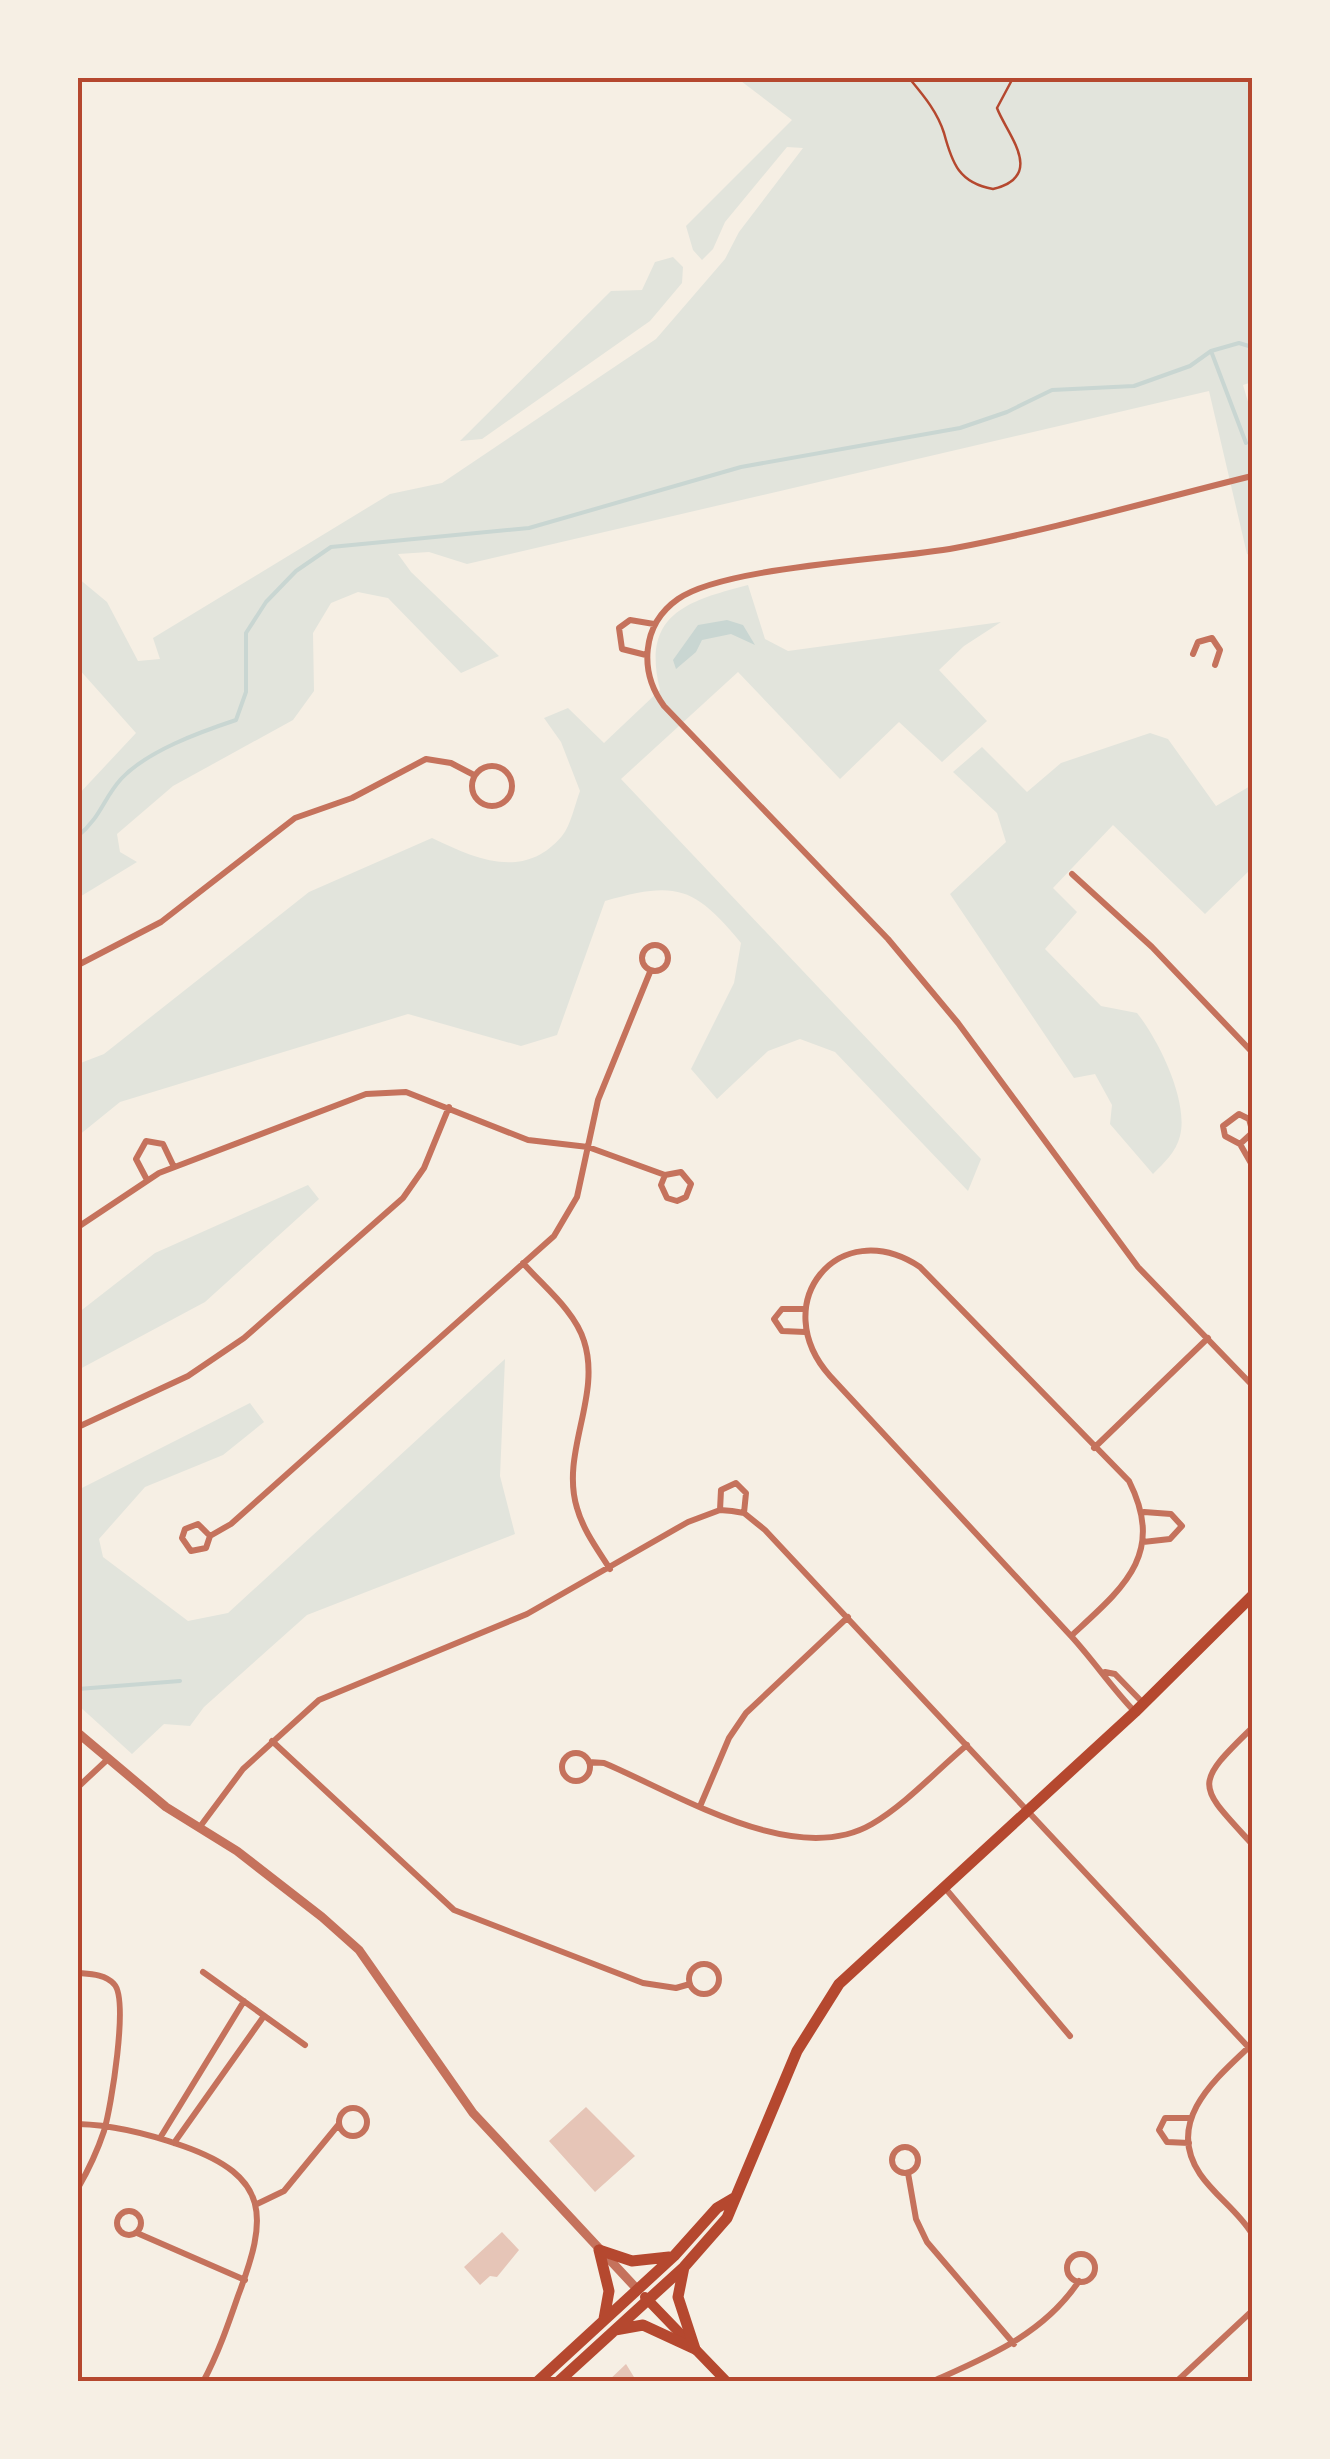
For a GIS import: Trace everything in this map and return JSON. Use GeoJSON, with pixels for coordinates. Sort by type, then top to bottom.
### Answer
{"type":"FeatureCollection","features":[{"type":"Feature","properties":{"kind":"main road"},"geometry":{"type":"LineString","coordinates":[[558,2382],[684,2267],[727,2218],[797,2051],[828,2000],[852,1970],[1140,1708],[1252,1596]]}},
{"type":"Feature","properties":{"kind":"main road"},"geometry":{"type":"LineString","coordinates":[[536,2382],[674,2256],[717,2208],[734,2198]]}},
{"type":"Feature","properties":{"kind":"main road"},"geometry":{"type":"LineString","coordinates":[[599,2250],[632,2262],[674,2256]]}},
{"type":"Feature","properties":{"kind":"main road"},"geometry":{"type":"LineString","coordinates":[[599,2250],[610,2291],[604,2320]]}},
{"type":"Feature","properties":{"kind":"main road"},"geometry":{"type":"LineString","coordinates":[[684,2267],[678,2297],[695,2349]]}},
{"type":"Feature","properties":{"kind":"main road"},"geometry":{"type":"LineString","coordinates":[[637,2289],[726,2382]]}},
{"type":"Feature","properties":{"kind":"main road"},"geometry":{"type":"LineString","coordinates":[[613,2330],[644,2325],[695,2349]]}},
{"type":"Feature","properties":{"kind":"street"},"geometry":{"type":"LineString","coordinates":[[1252,476],[956,548],[721,583],[682,596],[654,624],[646,655],[649,678],[664,706],[888,940],[958,1024],[1138,1268],[1252,1385]]}},
{"type":"Feature","properties":{"kind":"street"},"geometry":{"type":"LineString","coordinates":[[646,655],[622,648],[618,628],[630,620],[654,624]]}},
{"type":"Feature","properties":{"kind":"street"},"geometry":{"type":"LineString","coordinates":[[1192,654],[1198,642],[1212,638],[1220,646],[1215,664]]}},
{"type":"Feature","properties":{"kind":"street"},"geometry":{"type":"LineString","coordinates":[[78,964],[161,922],[296,818],[352,798],[426,759],[451,763],[474,775]]}},
{"type":"Feature","properties":{"kind":"street"},"geometry":{"type":"LineString","coordinates":[[486,768],[506,772],[513,784],[510,796],[494,806],[482,803],[474,794],[474,775],[486,768]]}},
{"type":"Feature","properties":{"kind":"street"},"geometry":{"type":"LineString","coordinates":[[1072,874],[1152,947],[1252,1052]]}},
{"type":"Feature","properties":{"kind":"street"},"geometry":{"type":"LineString","coordinates":[[652,945],[661,946],[668,963],[661,970],[650,972],[642,962],[643,952],[652,945]]}},
{"type":"Feature","properties":{"kind":"street"},"geometry":{"type":"LineString","coordinates":[[210,1536],[203,1525],[193,1524],[183,1533],[182,1542],[199,1552],[206,1548],[210,1536],[231,1524],[554,1236],[569,1214],[598,1100],[650,972]]}},
{"type":"Feature","properties":{"kind":"street"},"geometry":{"type":"LineString","coordinates":[[78,1227],[146,1178],[366,1094],[406,1092],[528,1140],[588,1148],[665,1176],[676,1171],[686,1174],[691,1184],[689,1194],[677,1202],[667,1198],[661,1185],[665,1176]]}},
{"type":"Feature","properties":{"kind":"street"},"geometry":{"type":"LineString","coordinates":[[78,1427],[197,1371],[244,1338],[403,1198],[424,1168],[449,1107]]}},
{"type":"Feature","properties":{"kind":"street"},"geometry":{"type":"LineString","coordinates":[[1240,1144],[1252,1132],[1249,1119],[1238,1114],[1229,1118],[1225,1136],[1240,1144],[1252,1165]]}},
{"type":"Feature","properties":{"kind":"street"},"geometry":{"type":"LineString","coordinates":[[146,1178],[136,1159],[146,1141],[164,1144],[174,1167]]}},
{"type":"Feature","properties":{"kind":"street"},"geometry":{"type":"LineString","coordinates":[[1071,1636],[1128,1580],[1143,1542],[1144,1512],[1129,1481],[935,1281],[903,1256],[882,1250],[839,1257],[822,1271],[805,1309],[805,1332],[822,1366],[1071,1636],[1105,1672],[1107,1682],[1140,1708]]}},
{"type":"Feature","properties":{"kind":"street"},"geometry":{"type":"LineString","coordinates":[[523,1263],[576,1322],[584,1339],[589,1380],[574,1492],[583,1524],[610,1569]]}},
{"type":"Feature","properties":{"kind":"street"},"geometry":{"type":"LineString","coordinates":[[805,1309],[782,1308],[774,1319],[782,1331],[805,1332]]}},
{"type":"Feature","properties":{"kind":"street"},"geometry":{"type":"LineString","coordinates":[[1094,1448],[1208,1338]]}},
{"type":"Feature","properties":{"kind":"street"},"geometry":{"type":"LineString","coordinates":[[720,1510],[722,1490],[736,1482],[746,1493],[744,1513]]}},
{"type":"Feature","properties":{"kind":"street"},"geometry":{"type":"LineString","coordinates":[[199,1828],[242,1769],[319,1700],[483,1635],[610,1569],[673,1528],[720,1510],[744,1513],[848,1617],[1251,2049],[1206,2087],[1191,2118],[1190,2143],[1199,2173],[1252,2234]]}},
{"type":"Feature","properties":{"kind":"street"},"geometry":{"type":"LineString","coordinates":[[1143,1542],[1170,1540],[1182,1526],[1171,1514],[1144,1512]]}},
{"type":"Feature","properties":{"kind":"street"},"geometry":{"type":"LineString","coordinates":[[700,1804],[729,1738],[746,1713],[848,1617]]}},
{"type":"Feature","properties":{"kind":"street"},"geometry":{"type":"LineString","coordinates":[[1252,1728],[1212,1769],[1208,1787],[1214,1803],[1252,1844]]}},
{"type":"Feature","properties":{"kind":"street"},"geometry":{"type":"LineString","coordinates":[[78,1732],[199,1828],[276,1881],[358,1950],[472,2112],[637,2289]]}},
{"type":"Feature","properties":{"kind":"street"},"geometry":{"type":"LineString","coordinates":[[272,1741],[454,1910],[642,1983],[676,1988],[690,1984]]}},
{"type":"Feature","properties":{"kind":"street"},"geometry":{"type":"LineString","coordinates":[[589,1762],[589,1771],[580,1780],[571,1780],[562,1771],[565,1757],[574,1753],[773,1835],[814,1842],[835,1838],[884,1816],[967,1745]]}},
{"type":"Feature","properties":{"kind":"street"},"geometry":{"type":"LineString","coordinates":[[78,1787],[108,1759]]}},
{"type":"Feature","properties":{"kind":"street"},"geometry":{"type":"LineString","coordinates":[[944,1888],[1070,2036]]}},
{"type":"Feature","properties":{"kind":"street"},"geometry":{"type":"LineString","coordinates":[[696,1966],[711,1966],[718,1973],[718,1983],[710,1993],[700,1993],[690,1984],[690,1974],[696,1966]]}},
{"type":"Feature","properties":{"kind":"street"},"geometry":{"type":"LineString","coordinates":[[202,1972],[304,2045]]}},
{"type":"Feature","properties":{"kind":"street"},"geometry":{"type":"LineString","coordinates":[[78,1973],[102,1976],[115,1984],[123,2006],[106,2125],[94,2162],[78,2188]]}},
{"type":"Feature","properties":{"kind":"street"},"geometry":{"type":"LineString","coordinates":[[160,2138],[244,2001]]}},
{"type":"Feature","properties":{"kind":"street"},"geometry":{"type":"LineString","coordinates":[[174,2142],[264,2016]]}},
{"type":"Feature","properties":{"kind":"street"},"geometry":{"type":"LineString","coordinates":[[257,2204],[284,2191],[339,2124],[344,2112],[352,2108],[364,2113],[367,2122],[361,2133],[354,2136],[346,2134],[339,2124]]}},
{"type":"Feature","properties":{"kind":"street"},"geometry":{"type":"LineString","coordinates":[[1190,2143],[1167,2142],[1159,2130],[1166,2118],[1191,2118]]}},
{"type":"Feature","properties":{"kind":"street"},"geometry":{"type":"LineString","coordinates":[[78,2124],[106,2125],[174,2142],[237,2172],[257,2204],[259,2234],[245,2280],[203,2382]]}},
{"type":"Feature","properties":{"kind":"street"},"geometry":{"type":"LineString","coordinates":[[903,2147],[912,2148],[919,2160],[908,2173],[896,2170],[892,2162],[895,2152],[903,2147]]}},
{"type":"Feature","properties":{"kind":"street"},"geometry":{"type":"LineString","coordinates":[[908,2173],[921,2232],[1014,2344]]}},
{"type":"Feature","properties":{"kind":"street"},"geometry":{"type":"LineString","coordinates":[[137,2233],[140,2218],[135,2212],[123,2212],[116,2222],[125,2235],[137,2233],[245,2280]]}},
{"type":"Feature","properties":{"kind":"street"},"geometry":{"type":"LineString","coordinates":[[931,2382],[1014,2344],[1068,2298],[1079,2282],[1094,2273],[1092,2260],[1084,2254],[1072,2258],[1068,2265],[1071,2278],[1079,2282]]}},
{"type":"Feature","properties":{"kind":"street"},"geometry":{"type":"LineString","coordinates":[[1176,2382],[1252,2311]]}},
{"type":"Feature","properties":{"kind":"path"},"geometry":{"type":"LineString","coordinates":[[910,78],[927,97],[944,134],[946,150],[960,174],[993,189],[1013,177],[1020,160],[1018,142],[997,108],[1013,78]]}},
{"type":"Feature","properties":{"kind":"shaded area"},"geometry":{"type":"Polygon","coordinates":[[[737,78],[1252,78],[1252,382],[1243,385],[1252,415],[1252,556],[1247,554],[1209,391],[467,564],[429,552],[398,554],[411,572],[499,656],[461,673],[388,598],[358,592],[331,603],[313,633],[314,691],[293,720],[173,786],[117,834],[120,852],[137,862],[78,898],[78,795],[136,733],[78,668],[78,578],[107,602],[138,661],[160,659],[153,638],[390,494],[442,483],[656,339],[725,259],[739,232],[803,148],[787,147],[725,222],[713,249],[702,260],[693,250],[686,226],[792,120],[737,78]]]}},
{"type":"Feature","properties":{"kind":"shaded area"},"geometry":{"type":"Polygon","coordinates":[[[673,257],[683,267],[682,283],[650,321],[482,439],[460,441],[611,291],[642,290],[655,262],[673,257]]]}},
{"type":"Feature","properties":{"kind":"shaded area"},"geometry":{"type":"Polygon","coordinates":[[[748,585],[765,639],[788,651],[1001,622],[964,646],[939,670],[987,721],[942,762],[899,722],[840,779],[738,672],[621,779],[981,1159],[968,1191],[835,1052],[800,1039],[768,1051],[717,1099],[691,1069],[734,983],[741,943],[696,899],[667,890],[605,901],[557,1035],[521,1046],[408,1014],[120,1102],[78,1136],[78,1064],[104,1054],[309,892],[432,838],[499,862],[532,858],[547,850],[565,831],[580,791],[561,742],[544,718],[568,708],[604,743],[660,690],[657,644],[674,615],[706,597],[748,585]]]}},
{"type":"Feature","properties":{"kind":"shaded area"},"geometry":{"type":"Polygon","coordinates":[[[727,620],[743,625],[755,645],[731,634],[702,640],[696,652],[676,669],[673,660],[698,625],[727,620]]]}},
{"type":"Feature","properties":{"kind":"shaded area"},"geometry":{"type":"Polygon","coordinates":[[[1150,733],[1168,739],[1216,806],[1252,785],[1252,868],[1205,914],[1113,825],[1053,888],[1077,912],[1045,949],[1101,1006],[1137,1013],[1162,1054],[1176,1089],[1182,1122],[1176,1147],[1153,1174],[1110,1124],[1112,1105],[1095,1074],[1074,1078],[950,894],[1006,842],[997,813],[953,772],[982,747],[1027,792],[1061,763],[1150,733]]]}},
{"type":"Feature","properties":{"kind":"shaded area"},"geometry":{"type":"Polygon","coordinates":[[[308,1185],[319,1199],[205,1302],[78,1370],[78,1313],[155,1253],[308,1185]]]}},
{"type":"Feature","properties":{"kind":"shaded area"},"geometry":{"type":"Polygon","coordinates":[[[505,1359],[500,1476],[515,1534],[307,1615],[204,1707],[190,1726],[164,1724],[132,1754],[78,1705],[78,1490],[250,1403],[264,1422],[223,1455],[145,1487],[99,1539],[103,1557],[188,1621],[228,1613],[505,1359]]]}},
{"type":"Feature","properties":{"kind":"building"},"geometry":{"type":"Polygon","coordinates":[[[586,2107],[635,2156],[595,2192],[549,2141],[586,2107]]]}},
{"type":"Feature","properties":{"kind":"building"},"geometry":{"type":"Polygon","coordinates":[[[502,2232],[519,2250],[497,2277],[490,2276],[480,2285],[464,2267],[502,2232]]]}},
{"type":"Feature","properties":{"kind":"building"},"geometry":{"type":"Polygon","coordinates":[[[626,2364],[637,2382],[607,2382],[626,2364]]]}},
{"type":"Feature","properties":{"kind":"waterway"},"geometry":{"type":"LineString","coordinates":[[78,836],[132,769],[175,744],[236,720],[246,692],[246,633],[266,602],[296,571],[331,547],[529,528],[741,467],[960,428],[1007,412],[1052,390],[1134,386],[1190,366],[1211,351],[1239,343],[1252,347]]}},
{"type":"Feature","properties":{"kind":"waterway"},"geometry":{"type":"LineString","coordinates":[[1211,351],[1246,443]]}},
{"type":"Feature","properties":{"kind":"waterway"},"geometry":{"type":"LineString","coordinates":[[78,1689],[180,1681]]}}]}
